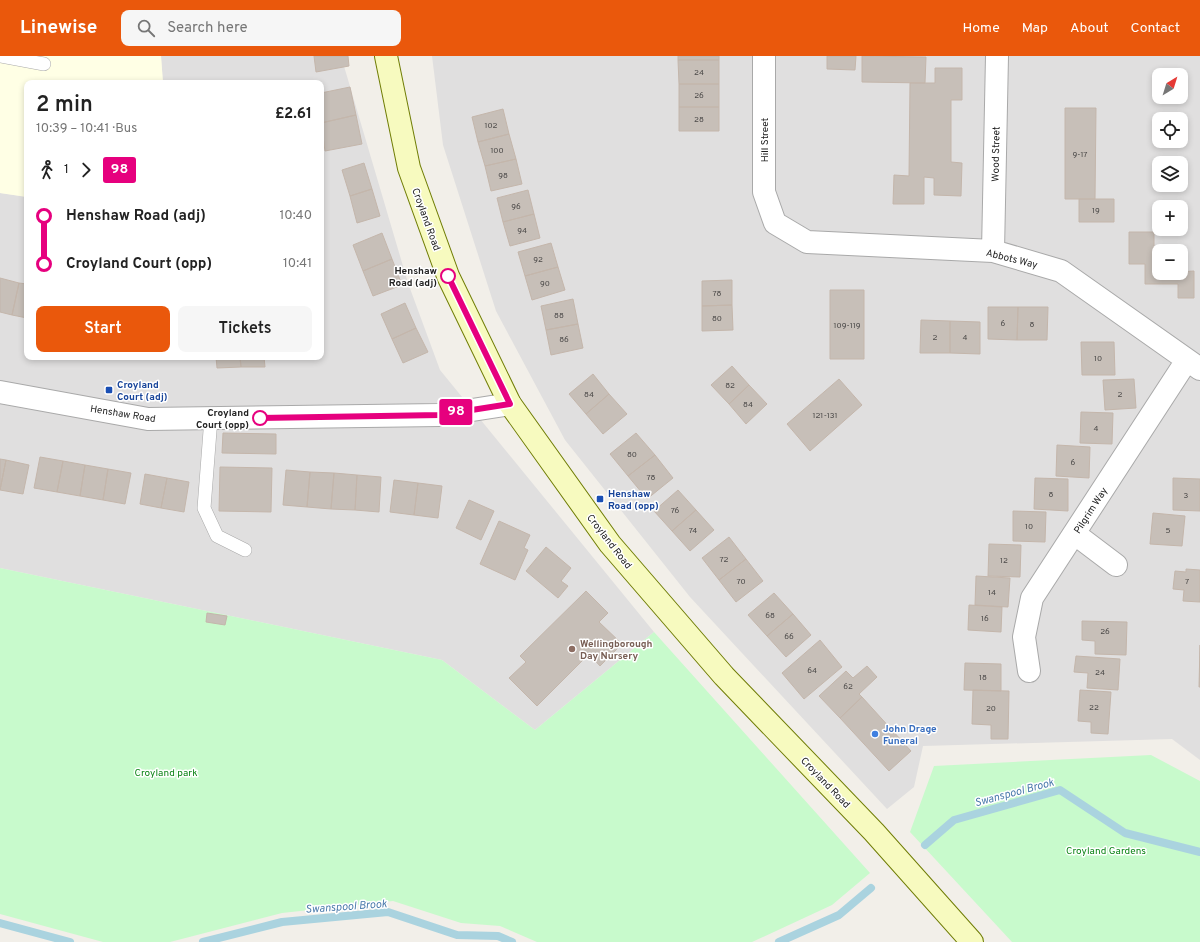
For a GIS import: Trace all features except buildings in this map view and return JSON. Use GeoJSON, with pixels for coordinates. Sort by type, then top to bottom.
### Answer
{"type":"FeatureCollection","features":[{"type":"Feature","properties":{"kind":"main road","name":"Croyland Road"},"geometry":{"type":"LineString","coordinates":[[386,56],[409,168],[448,276],[510,404],[610,544],[724,676],[889,849],[972,942]]}},
{"type":"Feature","properties":{"kind":"street","name":"Hill Street"},"geometry":{"type":"LineString","coordinates":[[764,56],[764,192],[774,223]]}},
{"type":"Feature","properties":{"kind":"street","name":"Wood Street"},"geometry":{"type":"LineString","coordinates":[[993,251],[997,56]]}},
{"type":"Feature","properties":{"kind":"street","name":"Abbots Way"},"geometry":{"type":"LineString","coordinates":[[774,223],[807,242],[993,251],[1061,271],[1193,364]]}},
{"type":"Feature","properties":{"kind":"street","name":"Pilgrim Way"},"geometry":{"type":"LineString","coordinates":[[1029,671],[1024,637],[1032,598],[1193,364]]}},
{"type":"Feature","properties":{"kind":"street","name":"Henshaw Road"},"geometry":{"type":"LineString","coordinates":[[0,392],[148,420],[440,415],[510,404]]}},
{"type":"Feature","properties":{"kind":"street"},"geometry":{"type":"LineString","coordinates":[[1075,534],[1116,565]]}},
{"type":"Feature","properties":{"kind":"lane"},"geometry":{"type":"LineString","coordinates":[[0,56],[44,64]]}},
{"type":"Feature","properties":{"kind":"lane"},"geometry":{"type":"LineString","coordinates":[[211,418],[204,508],[218,536],[245,550]]}},
{"type":"Feature","properties":{"kind":"shaded area"},"geometry":{"type":"Polygon","coordinates":[[[0,56],[161,56],[163,80],[24,80],[24,197],[0,193],[0,56]]]}},
{"type":"Feature","properties":{"kind":"shaded area"},"geometry":{"type":"Polygon","coordinates":[[[161,56],[341,56],[408,283],[440,370],[654,632],[535,730],[442,660],[0,568],[0,193],[24,197],[24,360],[324,360],[324,80],[163,80],[161,56]]]}},
{"type":"Feature","properties":{"kind":"shaded area"},"geometry":{"type":"Polygon","coordinates":[[[432,56],[1200,56],[1200,760],[1172,739],[923,746],[914,787],[887,809],[690,597],[565,440],[496,311],[443,145],[432,56]]]}},
{"type":"Feature","properties":{"kind":"green space","name":"Croyland park"},"geometry":{"type":"Polygon","coordinates":[[[0,568],[442,660],[535,730],[654,632],[870,873],[832,905],[752,942],[537,942],[500,926],[461,923],[393,901],[282,913],[170,942],[103,942],[0,914],[0,568]]]}},
{"type":"Feature","properties":{"kind":"green space","name":"Croyland Gardens"},"geometry":{"type":"Polygon","coordinates":[[[1151,755],[1200,781],[1200,942],[1012,942],[910,832],[934,766],[1151,755]]]}},
{"type":"Feature","properties":{"kind":"waterway","name":"Swanspool Brook"},"geometry":{"type":"LineString","coordinates":[[925,845],[954,820],[1060,790],[1125,833],[1200,852]]}},
{"type":"Feature","properties":{"kind":"waterway","name":"Swanspool Brook"},"geometry":{"type":"LineString","coordinates":[[779,942],[839,915],[871,888]]}},
{"type":"Feature","properties":{"kind":"waterway","name":"Swanspool Brook"},"geometry":{"type":"LineString","coordinates":[[203,942],[282,922],[388,912],[457,935],[498,936],[512,942]]}},
{"type":"Feature","properties":{"kind":"waterway","name":"Swanspool Brook"},"geometry":{"type":"LineString","coordinates":[[0,923],[70,942]]}},
{"type":"Feature","properties":{"kind":"bus line","name":"98"},"geometry":{"type":"LineString","coordinates":[[260,418],[440,415],[510,404],[448,276]]}},
{"type":"Feature","properties":{"kind":"place","name":"Henshaw Road (adj)"},"geometry":{"type":"Point","coordinates":[448,276]}},
{"type":"Feature","properties":{"kind":"place","name":"Croyland Court (adj)"},"geometry":{"type":"Point","coordinates":[109,390]}},
{"type":"Feature","properties":{"kind":"place","name":"Croyland Court (opp)"},"geometry":{"type":"Point","coordinates":[260,418]}},
{"type":"Feature","properties":{"kind":"place","name":"Henshaw Road (opp)"},"geometry":{"type":"Point","coordinates":[600,499]}},
{"type":"Feature","properties":{"kind":"place","name":"Wellingborough Day Nursery"},"geometry":{"type":"Point","coordinates":[572,649]}},
{"type":"Feature","properties":{"kind":"place","name":"John Drage Funeral"},"geometry":{"type":"Point","coordinates":[875,734]}}]}
